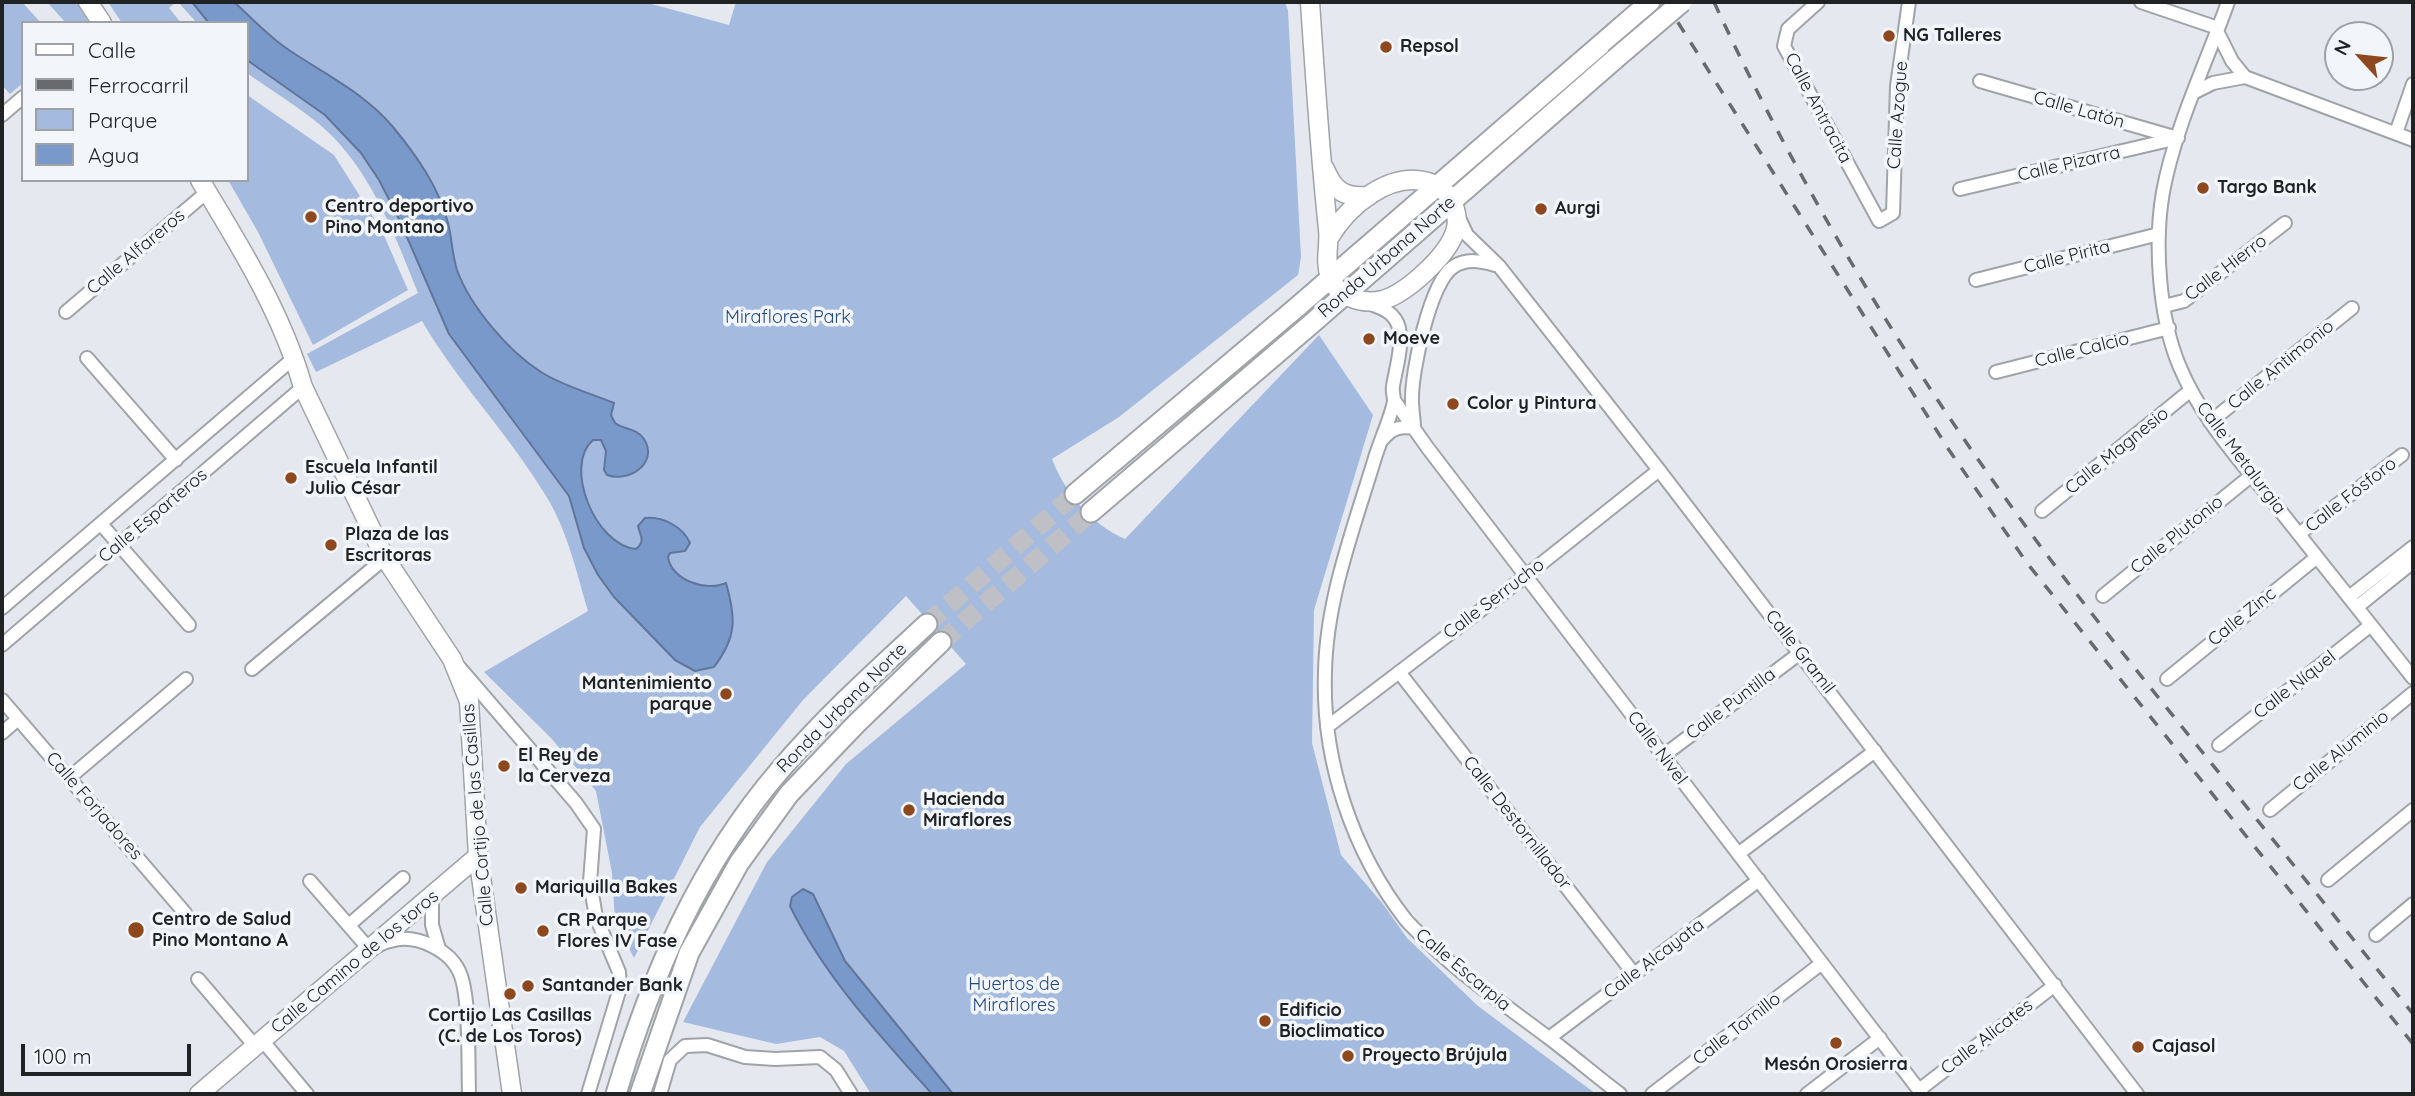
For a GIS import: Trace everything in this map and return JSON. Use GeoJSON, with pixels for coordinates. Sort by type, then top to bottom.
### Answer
{"type":"FeatureCollection","features":[{"type":"Feature","properties":{"kind":"main road","name":"Ronda Urbana Norte"},"geometry":{"type":"LineString","coordinates":[[1091,512],[1344,295],[1455,207],[1609,51],[1650,2]]}},
{"type":"Feature","properties":{"kind":"main road","name":"Ronda Urbana Norte"},"geometry":{"type":"LineString","coordinates":[[1075,494],[1437,185],[1609,51],[1682,2]]}},
{"type":"Feature","properties":{"kind":"main road","name":"Ronda Urbana Norte"},"geometry":{"type":"LineString","coordinates":[[616,1094],[667,949],[720,850],[779,770],[834,711],[926,624]]}},
{"type":"Feature","properties":{"kind":"main road","name":"Ronda Urbana Norte"},"geometry":{"type":"LineString","coordinates":[[640,1094],[688,953],[739,863],[789,794],[856,724],[941,642]]}},
{"type":"Feature","properties":{"kind":"street"},"geometry":{"type":"LineString","coordinates":[[88,2],[101,21]]}},
{"type":"Feature","properties":{"kind":"street"},"geometry":{"type":"LineString","coordinates":[[1310,2],[1319,153],[1329,238],[1326,260],[1330,278],[1344,295],[1364,302],[1384,300],[1422,275],[1449,246],[1456,231],[1455,207],[1437,185],[1398,180],[1369,196],[1345,216],[1329,238]]}},
{"type":"Feature","properties":{"kind":"street","name":"Calle Antracita"},"geometry":{"type":"LineString","coordinates":[[1818,2],[1788,29],[1784,46],[1879,220]]}},
{"type":"Feature","properties":{"kind":"street","name":"Calle Azogue"},"geometry":{"type":"LineString","coordinates":[[1879,220],[1893,213],[1897,86],[1909,2]]}},
{"type":"Feature","properties":{"kind":"street"},"geometry":{"type":"LineString","coordinates":[[2141,2],[2218,30],[2232,61],[2245,77],[2413,140]]}},
{"type":"Feature","properties":{"kind":"street","name":"Calle Metalurgia"},"geometry":{"type":"LineString","coordinates":[[2228,2],[2178,138],[2163,192],[2159,273],[2178,363],[2210,422],[2413,678]]}},
{"type":"Feature","properties":{"kind":"street"},"geometry":{"type":"LineString","coordinates":[[2210,51],[2217,51],[2232,61]]}},
{"type":"Feature","properties":{"kind":"street"},"geometry":{"type":"LineString","coordinates":[[2195,92],[2213,83],[2245,77]]}},
{"type":"Feature","properties":{"kind":"street","name":"Calle Latón"},"geometry":{"type":"LineString","coordinates":[[1980,81],[2178,138]]}},
{"type":"Feature","properties":{"kind":"street"},"geometry":{"type":"LineString","coordinates":[[2396,133],[2413,84]]}},
{"type":"Feature","properties":{"kind":"street"},"geometry":{"type":"LineString","coordinates":[[2,115],[21,99]]}},
{"type":"Feature","properties":{"kind":"street","name":"Calle Pizarra"},"geometry":{"type":"LineString","coordinates":[[1961,189],[2178,138]]}},
{"type":"Feature","properties":{"kind":"street"},"geometry":{"type":"LineString","coordinates":[[1319,153],[1337,190],[1353,198],[1369,196]]}},
{"type":"Feature","properties":{"kind":"street","name":"Calle Alfareros"},"geometry":{"type":"LineString","coordinates":[[66,312],[203,186]]}},
{"type":"Feature","properties":{"kind":"street","name":"Calle Cortijo de las Casillas"},"geometry":{"type":"LineString","coordinates":[[203,186],[251,265],[295,357],[303,387],[385,558],[452,659],[469,701],[478,856],[512,1094]]}},
{"type":"Feature","properties":{"kind":"street","name":"Calle Gramil"},"geometry":{"type":"LineString","coordinates":[[1455,207],[1467,236],[1499,266],[1660,470],[2137,1094]]}},
{"type":"Feature","properties":{"kind":"street","name":"Calle Hierro"},"geometry":{"type":"LineString","coordinates":[[2164,306],[2184,301],[2285,223]]}},
{"type":"Feature","properties":{"kind":"street","name":"Calle Pirita"},"geometry":{"type":"LineString","coordinates":[[1976,280],[2159,234]]}},
{"type":"Feature","properties":{"kind":"street"},"geometry":{"type":"LineString","coordinates":[[1379,443],[1390,431],[1402,426],[1414,428],[1412,399],[1416,368],[1436,287],[1453,267],[1468,261],[1476,260],[1499,266]]}},
{"type":"Feature","properties":{"kind":"street","name":"Calle Escarpia"},"geometry":{"type":"LineString","coordinates":[[1364,302],[1386,310],[1393,316],[1398,325],[1400,347],[1392,391],[1394,400],[1340,574],[1332,614],[1325,672],[1327,727],[1344,804],[1371,867],[1407,921],[1448,961],[1492,998],[1549,1038],[1620,1094]]}},
{"type":"Feature","properties":{"kind":"street","name":"Calle Antimonio"},"geometry":{"type":"LineString","coordinates":[[2210,422],[2352,308]]}},
{"type":"Feature","properties":{"kind":"street","name":"Calle Calcio"},"geometry":{"type":"LineString","coordinates":[[1996,372],[2169,328]]}},
{"type":"Feature","properties":{"kind":"street","name":"Calle Esparteros"},"geometry":{"type":"LineString","coordinates":[[2,608],[295,357]]}},
{"type":"Feature","properties":{"kind":"street"},"geometry":{"type":"LineString","coordinates":[[87,358],[176,460]]}},
{"type":"Feature","properties":{"kind":"street","name":"Calle Esparteros"},"geometry":{"type":"LineString","coordinates":[[2,645],[303,387]]}},
{"type":"Feature","properties":{"kind":"street","name":"Calle Magnesio"},"geometry":{"type":"LineString","coordinates":[[2042,511],[2191,390]]}},
{"type":"Feature","properties":{"kind":"street","name":"Calle Nivel"},"geometry":{"type":"LineString","coordinates":[[1394,400],[1921,1092]]}},
{"type":"Feature","properties":{"kind":"street","name":"Calle Fósforo"},"geometry":{"type":"LineString","coordinates":[[2299,534],[2402,455]]}},
{"type":"Feature","properties":{"kind":"street","name":"Calle Serrucho"},"geometry":{"type":"LineString","coordinates":[[1327,727],[1660,470]]}},
{"type":"Feature","properties":{"kind":"street","name":"Calle Plutonio"},"geometry":{"type":"LineString","coordinates":[[2103,596],[2252,475]]}},
{"type":"Feature","properties":{"kind":"street"},"geometry":{"type":"LineString","coordinates":[[101,524],[189,625]]}},
{"type":"Feature","properties":{"kind":"street"},"geometry":{"type":"LineString","coordinates":[[2353,602],[2413,547]]}},
{"type":"Feature","properties":{"kind":"street","name":"Calle Zinc"},"geometry":{"type":"LineString","coordinates":[[2167,679],[2317,556]]}},
{"type":"Feature","properties":{"kind":"street"},"geometry":{"type":"LineString","coordinates":[[252,669],[385,558]]}},
{"type":"Feature","properties":{"kind":"street"},"geometry":{"type":"LineString","coordinates":[[2353,602],[2413,562]]}},
{"type":"Feature","properties":{"kind":"street","name":"Calle Níquel"},"geometry":{"type":"LineString","coordinates":[[2219,745],[2371,625]]}},
{"type":"Feature","properties":{"kind":"street","name":"Calle Puntilla"},"geometry":{"type":"LineString","coordinates":[[1663,756],[1800,653]]}},
{"type":"Feature","properties":{"kind":"street"},"geometry":{"type":"LineString","coordinates":[[452,659],[576,803],[594,829],[590,882],[596,917],[620,972],[620,988],[588,1094]]}},
{"type":"Feature","properties":{"kind":"street","name":"Calle Destornillador"},"geometry":{"type":"LineString","coordinates":[[1399,672],[1634,974]]}},
{"type":"Feature","properties":{"kind":"street"},"geometry":{"type":"LineString","coordinates":[[69,778],[186,679]]}},
{"type":"Feature","properties":{"kind":"street","name":"Calle Aluminio"},"geometry":{"type":"LineString","coordinates":[[2270,810],[2413,693]]}},
{"type":"Feature","properties":{"kind":"street","name":"Calle Forjadores"},"geometry":{"type":"LineString","coordinates":[[2,700],[186,913]]}},
{"type":"Feature","properties":{"kind":"street"},"geometry":{"type":"LineString","coordinates":[[2,733],[18,719]]}},
{"type":"Feature","properties":{"kind":"street"},"geometry":{"type":"LineString","coordinates":[[1738,853],[1875,751]]}},
{"type":"Feature","properties":{"kind":"street"},"geometry":{"type":"LineString","coordinates":[[2328,880],[2413,810]]}},
{"type":"Feature","properties":{"kind":"street","name":"Calle Camino de los toros"},"geometry":{"type":"LineString","coordinates":[[199,1094],[478,856]]}},
{"type":"Feature","properties":{"kind":"street"},"geometry":{"type":"LineString","coordinates":[[349,925],[403,878]]}},
{"type":"Feature","properties":{"kind":"street","name":"Calle Alcayata"},"geometry":{"type":"LineString","coordinates":[[1549,1038],[1759,880]]}},
{"type":"Feature","properties":{"kind":"street"},"geometry":{"type":"LineString","coordinates":[[310,881],[370,950],[391,940],[415,940],[439,949],[451,959],[461,976],[469,1094]]}},
{"type":"Feature","properties":{"kind":"street"},"geometry":{"type":"LineString","coordinates":[[432,897],[432,925],[439,949]]}},
{"type":"Feature","properties":{"kind":"street"},"geometry":{"type":"LineString","coordinates":[[2376,935],[2413,904]]}},
{"type":"Feature","properties":{"kind":"street","name":"Calle Tornillo"},"geometry":{"type":"LineString","coordinates":[[1652,1094],[1822,963]]}},
{"type":"Feature","properties":{"kind":"street"},"geometry":{"type":"LineString","coordinates":[[198,979],[307,1094]]}},
{"type":"Feature","properties":{"kind":"street","name":"Calle Alicates"},"geometry":{"type":"LineString","coordinates":[[1921,1092],[2055,985]]}},
{"type":"Feature","properties":{"kind":"street"},"geometry":{"type":"LineString","coordinates":[[1807,1094],[1880,1038]]}},
{"type":"Feature","properties":{"kind":"street"},"geometry":{"type":"LineString","coordinates":[[660,1094],[670,1060],[685,1046],[707,1045],[745,1057],[821,1057],[836,1070],[851,1094]]}},
{"type":"Feature","properties":{"kind":"green space"},"geometry":{"type":"Polygon","coordinates":[[[2,2],[22,2],[39,21],[21,21],[21,85],[10,94],[2,85],[2,2]]]}},
{"type":"Feature","properties":{"kind":"green space"},"geometry":{"type":"Polygon","coordinates":[[[47,2],[81,2],[93,21],[64,21],[47,2]]]}},
{"type":"Feature","properties":{"kind":"green space"},"geometry":{"type":"Polygon","coordinates":[[[108,2],[176,2],[169,8],[179,21],[121,21],[108,2]]]}},
{"type":"Feature","properties":{"kind":"green space","name":"Miraflores Park"},"geometry":{"type":"Polygon","coordinates":[[[178,2],[644,2],[729,25],[736,2],[1285,2],[1288,11],[1301,257],[1298,275],[1119,417],[1052,459],[1064,484],[1090,516],[1125,539],[1319,335],[1373,415],[1314,610],[1312,743],[1341,855],[1383,904],[1407,938],[1478,1006],[1596,1094],[871,1094],[844,1051],[820,1037],[776,1044],[683,1022],[767,862],[846,764],[966,664],[906,596],[803,700],[700,827],[634,958],[615,920],[612,873],[596,791],[551,738],[484,672],[588,611],[560,523],[532,473],[451,366],[422,321],[316,372],[307,354],[418,293],[382,209],[359,169],[330,134],[312,118],[248,74],[248,21],[195,21],[178,2]]]}},
{"type":"Feature","properties":{"kind":"green space","name":"Centro deportivo Pino Montano"},"geometry":{"type":"Polygon","coordinates":[[[248,96],[334,155],[382,231],[408,290],[313,345],[258,232],[229,182],[248,182],[248,96]]]}},
{"type":"Feature","properties":{"kind":"water"},"geometry":{"type":"Polygon","coordinates":[[[192,2],[234,2],[279,43],[356,93],[382,115],[410,149],[433,184],[448,223],[457,270],[471,298],[492,327],[528,363],[549,377],[614,403],[611,415],[615,423],[638,433],[644,439],[648,448],[645,463],[632,473],[616,477],[607,475],[604,470],[606,451],[601,440],[593,440],[585,452],[581,467],[588,503],[596,520],[608,534],[621,544],[636,549],[642,541],[638,526],[645,518],[672,524],[683,532],[690,543],[685,551],[670,553],[668,557],[676,572],[682,578],[700,585],[726,583],[733,617],[731,636],[714,667],[695,671],[675,660],[614,597],[598,575],[584,548],[569,496],[449,334],[400,221],[379,180],[361,153],[325,115],[248,61],[248,21],[207,21],[192,2]]]}},
{"type":"Feature","properties":{"kind":"water"},"geometry":{"type":"Polygon","coordinates":[[[803,889],[813,894],[845,961],[953,1094],[932,1094],[836,981],[790,906],[792,897],[803,889]]]}},
{"type":"Feature","properties":{"kind":"tunnel"},"geometry":{"type":"LineString","coordinates":[[927,624],[1075,494]]}},
{"type":"Feature","properties":{"kind":"tunnel"},"geometry":{"type":"LineString","coordinates":[[941,642],[1091,512]]}},
{"type":"Feature","properties":{"kind":"railway"},"geometry":{"type":"LineString","coordinates":[[1665,2],[1949,450],[2027,563],[2413,1044]]}},
{"type":"Feature","properties":{"kind":"railway"},"geometry":{"type":"LineString","coordinates":[[1714,2],[1822,213],[1947,414],[2058,569],[2118,647],[2413,1014]]}},
{"type":"Feature","properties":{"kind":"place","name":"NG Talleres"},"geometry":{"type":"Point","coordinates":[1889,36]}},
{"type":"Feature","properties":{"kind":"place","name":"Repsol"},"geometry":{"type":"Point","coordinates":[1386,47]}},
{"type":"Feature","properties":{"kind":"place","name":"Targo Bank"},"geometry":{"type":"Point","coordinates":[2203,188]}},
{"type":"Feature","properties":{"kind":"place","name":"Aurgi"},"geometry":{"type":"Point","coordinates":[1541,209]}},
{"type":"Feature","properties":{"kind":"place","name":"Centro deportivo Pino Montano"},"geometry":{"type":"Point","coordinates":[311,217]}},
{"type":"Feature","properties":{"kind":"place","name":"Moeve"},"geometry":{"type":"Point","coordinates":[1369,339]}},
{"type":"Feature","properties":{"kind":"place","name":"Color y Pintura"},"geometry":{"type":"Point","coordinates":[1453,404]}},
{"type":"Feature","properties":{"kind":"place","name":"Escuela Infantil Julio César"},"geometry":{"type":"Point","coordinates":[291,478]}},
{"type":"Feature","properties":{"kind":"place","name":"Plaza de las Escritoras"},"geometry":{"type":"Point","coordinates":[331,545]}},
{"type":"Feature","properties":{"kind":"place","name":"Mantenimiento parque"},"geometry":{"type":"Point","coordinates":[726,694]}},
{"type":"Feature","properties":{"kind":"place","name":"El Rey de la Cerveza"},"geometry":{"type":"Point","coordinates":[504,766]}},
{"type":"Feature","properties":{"kind":"place","name":"Hacienda Miraflores"},"geometry":{"type":"Point","coordinates":[909,810]}},
{"type":"Feature","properties":{"kind":"place","name":"Mariquilla Bakes"},"geometry":{"type":"Point","coordinates":[521,888]}},
{"type":"Feature","properties":{"kind":"place","name":"Centro de Salud Pino Montano A"},"geometry":{"type":"Point","coordinates":[136,930]}},
{"type":"Feature","properties":{"kind":"place","name":"CR Parque Flores IV Fase"},"geometry":{"type":"Point","coordinates":[543,931]}},
{"type":"Feature","properties":{"kind":"place","name":"Santander Bank"},"geometry":{"type":"Point","coordinates":[528,986]}},
{"type":"Feature","properties":{"kind":"place","name":"Cortijo Las Casillas (C. de Los Toros)"},"geometry":{"type":"Point","coordinates":[510,994]}},
{"type":"Feature","properties":{"kind":"place","name":"Edificio Bioclimatico"},"geometry":{"type":"Point","coordinates":[1265,1021]}},
{"type":"Feature","properties":{"kind":"place","name":"Mesón Orosierra"},"geometry":{"type":"Point","coordinates":[1836,1043]}},
{"type":"Feature","properties":{"kind":"place","name":"Cajasol"},"geometry":{"type":"Point","coordinates":[2138,1047]}},
{"type":"Feature","properties":{"kind":"place","name":"Proyecto Brújula"},"geometry":{"type":"Point","coordinates":[1348,1056]}},
{"type":"Feature","properties":{"kind":"park label","name":"Huertos de Miraflores"},"geometry":{"type":"Point","coordinates":[1014,995]}}]}
